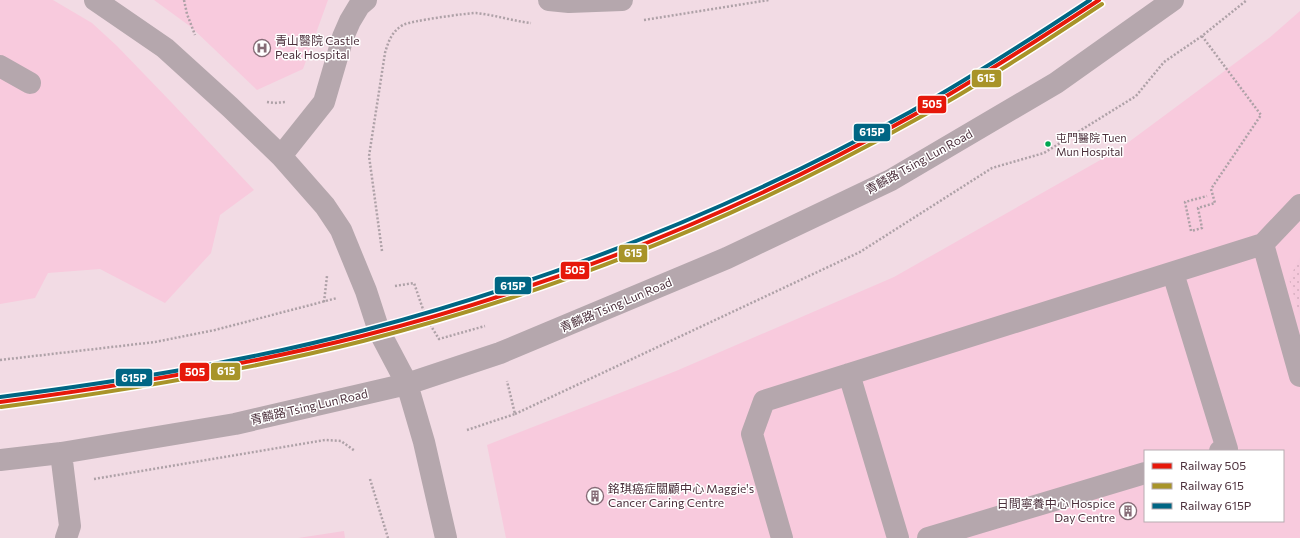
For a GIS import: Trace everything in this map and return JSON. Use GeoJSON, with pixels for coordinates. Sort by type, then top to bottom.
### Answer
{"type":"FeatureCollection","features":[{"type":"Feature","properties":{"kind":"street"},"geometry":{"type":"LineString","coordinates":[[95,0],[121,7],[230,107],[281,156],[325,206],[341,230],[366,291],[379,331],[407,384],[426,447],[446,538]]}},
{"type":"Feature","properties":{"kind":"street"},"geometry":{"type":"LineString","coordinates":[[281,156],[324,102],[343,37],[359,6],[366,0]]}},
{"type":"Feature","properties":{"kind":"street"},"geometry":{"type":"LineString","coordinates":[[549,0],[570,2],[622,0]]}},
{"type":"Feature","properties":{"kind":"street","name":"青麟路 Tsing Lun Road"},"geometry":{"type":"LineString","coordinates":[[0,460],[61,453],[235,424],[407,384],[500,353],[727,258],[892,180],[1056,83],[1173,0]]}},
{"type":"Feature","properties":{"kind":"street"},"geometry":{"type":"LineString","coordinates":[[0,66],[30,83]]}},
{"type":"Feature","properties":{"kind":"street"},"geometry":{"type":"LineString","coordinates":[[782,538],[752,434],[764,402],[1263,244],[1300,205]]}},
{"type":"Feature","properties":{"kind":"street"},"geometry":{"type":"LineString","coordinates":[[1263,244],[1300,376]]}},
{"type":"Feature","properties":{"kind":"street"},"geometry":{"type":"LineString","coordinates":[[1173,273],[1226,449],[1223,450]]}},
{"type":"Feature","properties":{"kind":"street"},"geometry":{"type":"LineString","coordinates":[[849,374],[898,538]]}},
{"type":"Feature","properties":{"kind":"street"},"geometry":{"type":"LineString","coordinates":[[61,453],[70,526],[66,538]]}},
{"type":"Feature","properties":{"kind":"street"},"geometry":{"type":"LineString","coordinates":[[928,538],[1144,473]]}},
{"type":"Feature","properties":{"kind":"path"},"geometry":{"type":"LineString","coordinates":[[184,0],[187,14],[197,39],[188,31]]}},
{"type":"Feature","properties":{"kind":"path"},"geometry":{"type":"LineString","coordinates":[[638,21],[769,0]]}},
{"type":"Feature","properties":{"kind":"path"},"geometry":{"type":"LineString","coordinates":[[467,430],[515,414],[860,252],[992,168],[1044,153],[1136,96],[1164,62],[1202,36],[1247,0]]}},
{"type":"Feature","properties":{"kind":"path"},"geometry":{"type":"LineString","coordinates":[[383,256],[369,156],[385,53],[390,37],[402,25],[418,21],[475,13],[537,24]]}},
{"type":"Feature","properties":{"kind":"path"},"geometry":{"type":"LineString","coordinates":[[1202,36],[1262,115],[1211,189],[1215,203],[1198,208],[1202,228],[1191,231],[1185,202],[1207,196]]}},
{"type":"Feature","properties":{"kind":"path"},"geometry":{"type":"LineString","coordinates":[[264,101],[274,103],[288,101]]}},
{"type":"Feature","properties":{"kind":"path"},"geometry":{"type":"LineString","coordinates":[[0,360],[163,341],[215,330],[366,291]]}},
{"type":"Feature","properties":{"kind":"path"},"geometry":{"type":"LineString","coordinates":[[419,299],[426,318]]}},
{"type":"Feature","properties":{"kind":"path"},"geometry":{"type":"LineString","coordinates":[[500,353],[515,414]]}},
{"type":"Feature","properties":{"kind":"path"},"geometry":{"type":"LineString","coordinates":[[65,482],[111,477],[325,440],[341,441],[355,451]]}},
{"type":"Feature","properties":{"kind":"path"},"geometry":{"type":"LineString","coordinates":[[370,479],[388,538]]}},
{"type":"Feature","properties":{"kind":"shaded area"},"geometry":{"type":"Polygon","coordinates":[[[0,0],[53,0],[92,23],[117,46],[254,190],[220,215],[211,253],[165,303],[100,269],[48,273],[35,298],[0,304],[0,0]]]}},
{"type":"Feature","properties":{"kind":"shaded area","name":"青山醫院 Castle Peak Hospital"},"geometry":{"type":"Polygon","coordinates":[[[154,0],[328,0],[303,69],[257,90],[191,27],[154,0]]]}},
{"type":"Feature","properties":{"kind":"shaded area","name":"屯門醫院 Tuen Mun Hospital"},"geometry":{"type":"Polygon","coordinates":[[[1300,11],[1300,538],[506,538],[487,445],[676,371],[894,277],[1118,150],[1269,38],[1300,11]]]}},
{"type":"Feature","properties":{"kind":"shaded area"},"geometry":{"type":"Polygon","coordinates":[[[1300,257],[1300,317],[1289,279],[1300,257]]]}},
{"type":"Feature","properties":{"kind":"shaded area"},"geometry":{"type":"Polygon","coordinates":[[[344,531],[345,538],[298,538],[344,531]]]}},
{"type":"Feature","properties":{"kind":"rail line","name":"615P"},"geometry":{"type":"LineString","coordinates":[[0,397],[184,370],[275,352],[365,330],[436,310],[575,264],[712,210],[845,147],[956,85],[1090,0]]}},
{"type":"Feature","properties":{"kind":"rail line","name":"505"},"geometry":{"type":"LineString","coordinates":[[0,402],[182,374],[317,347],[434,316],[575,270],[644,244],[713,215],[847,151],[960,88],[1099,0]]}},
{"type":"Feature","properties":{"kind":"rail line","name":"615"},"geometry":{"type":"LineString","coordinates":[[1,407],[183,379],[318,352],[435,321],[576,275],[715,220],[783,189],[849,155],[915,120],[986,79],[1102,4]]}},
{"type":"Feature","properties":{"kind":"place","name":"青山醫院 Castle Peak Hospital"},"geometry":{"type":"Point","coordinates":[262,48]}},
{"type":"Feature","properties":{"kind":"place","name":"屯門醫院 Tuen Mun Hospital"},"geometry":{"type":"Point","coordinates":[1048,144]}},
{"type":"Feature","properties":{"kind":"place","name":"銘琪癌症關顧中心 Maggie's Cancer Caring Centre"},"geometry":{"type":"Point","coordinates":[595,496]}},
{"type":"Feature","properties":{"kind":"place","name":"日間寧養中心 Hospice Day Centre"},"geometry":{"type":"Point","coordinates":[1128,511]}}]}
